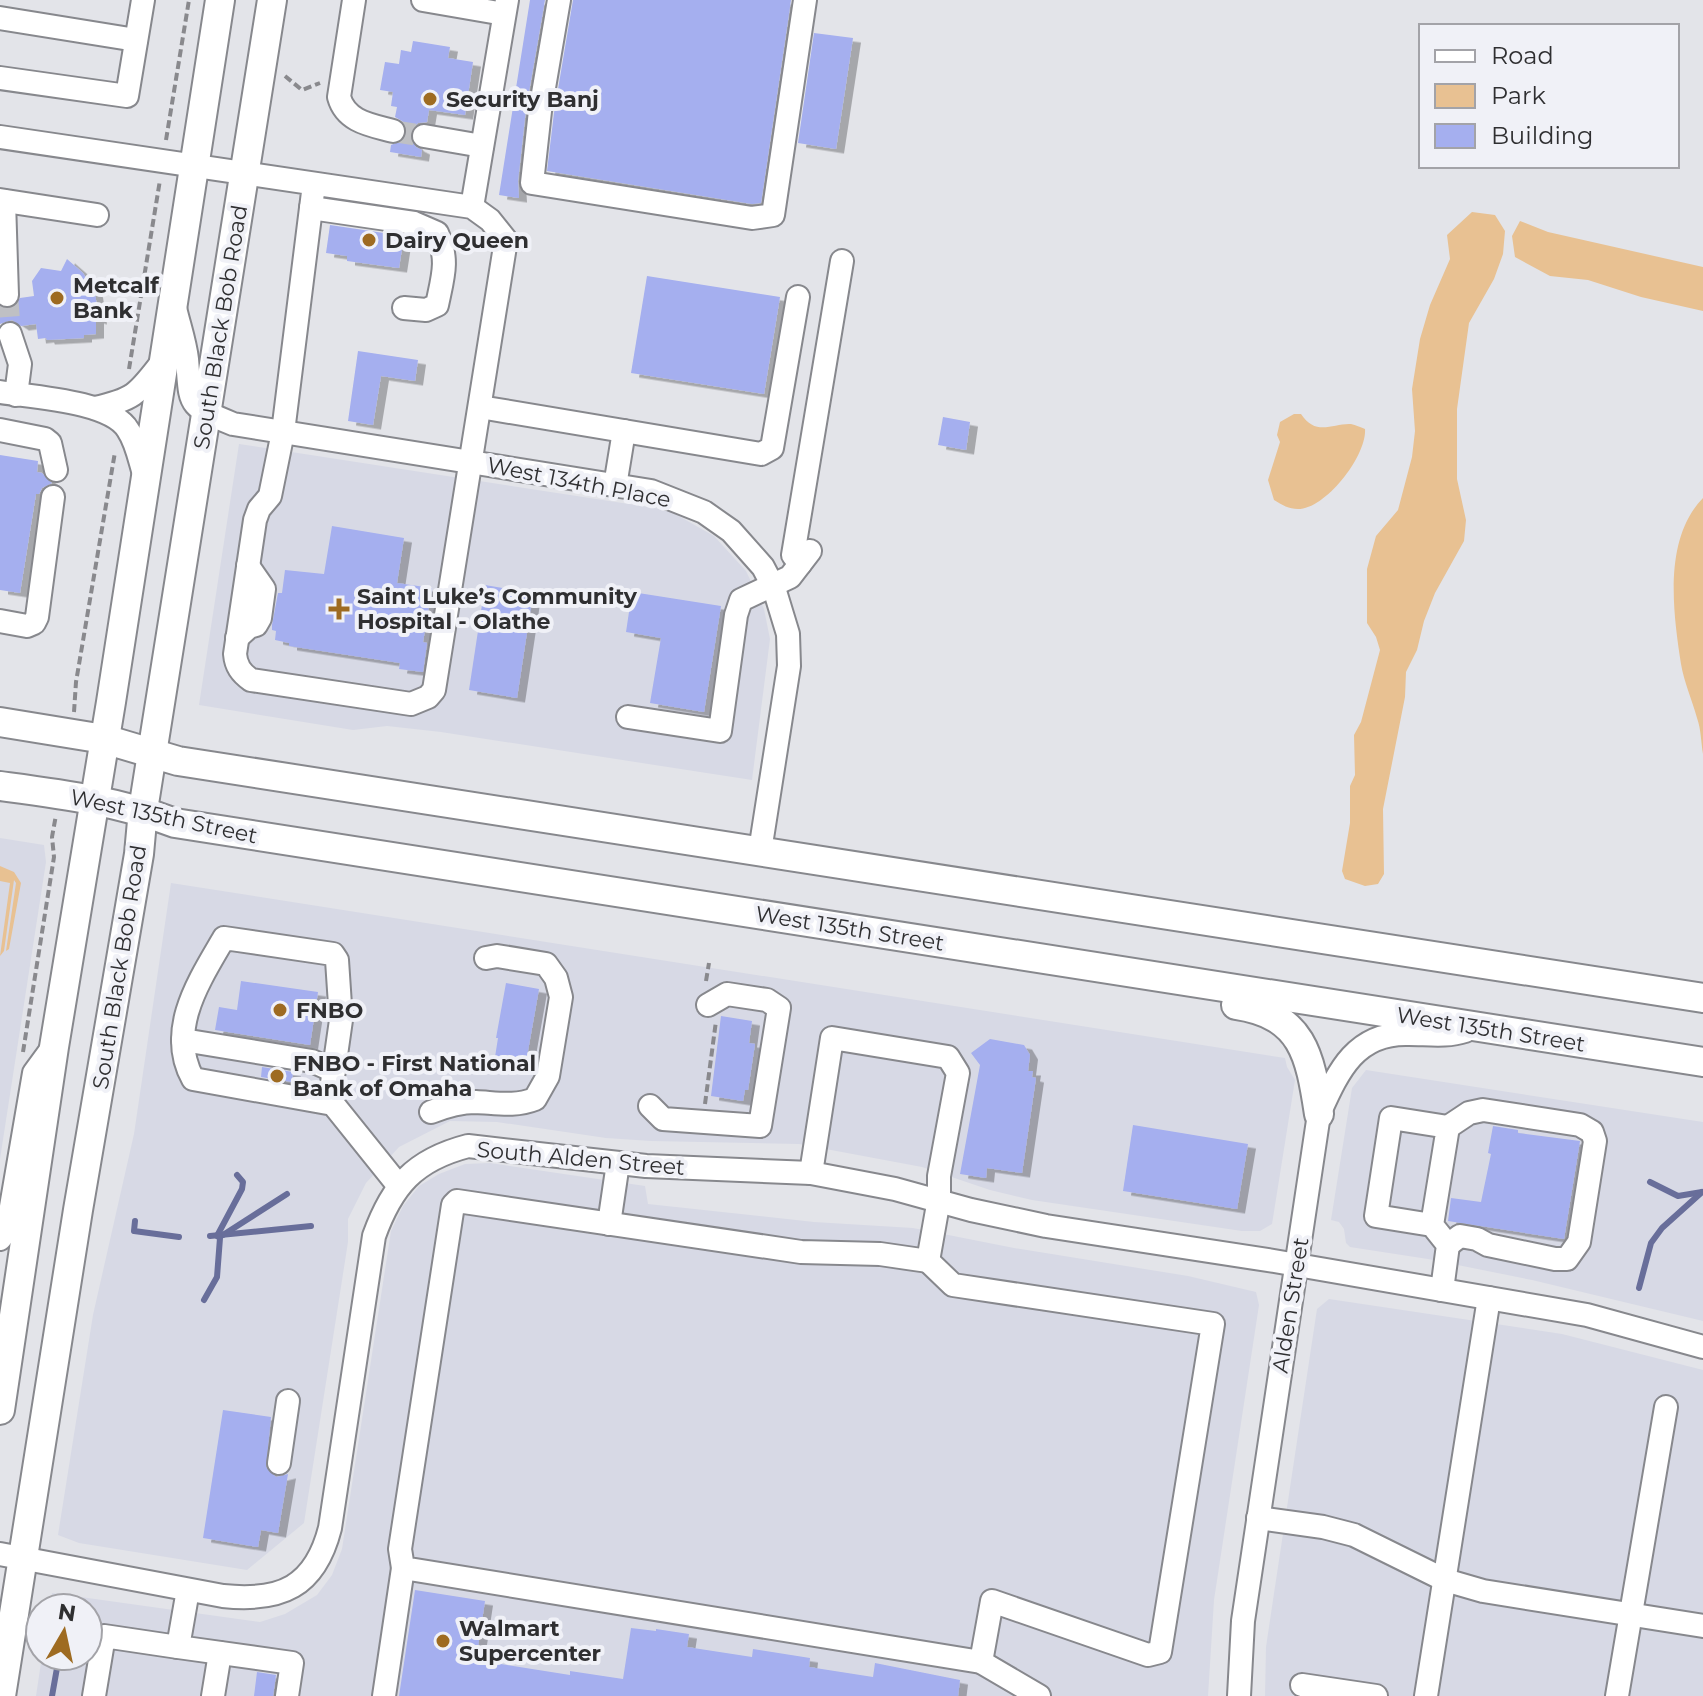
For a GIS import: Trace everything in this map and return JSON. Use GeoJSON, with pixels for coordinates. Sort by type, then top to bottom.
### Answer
{"type":"FeatureCollection","features":[{"type":"Feature","properties":{"kind":"main road"},"geometry":{"type":"LineString","coordinates":[[0,1410],[54,1047],[220,0]]}},
{"type":"Feature","properties":{"kind":"main road","name":"South Black Bob Road"},"geometry":{"type":"LineString","coordinates":[[1,1696],[11,1556],[78,1210],[139,854],[143,810],[272,0]]}},
{"type":"Feature","properties":{"kind":"main road"},"geometry":{"type":"LineString","coordinates":[[0,722],[104,739],[178,761],[1703,998]]}},
{"type":"Feature","properties":{"kind":"main road","name":"West 135th Street"},"geometry":{"type":"LineString","coordinates":[[0,786],[95,798],[143,810],[175,823],[1703,1062]]}},
{"type":"Feature","properties":{"kind":"main road"},"geometry":{"type":"LineString","coordinates":[[905,937],[913,953],[1257,1008],[1273,1014],[1295,1032],[1302,1045],[1314,1081],[1319,1114]]}},
{"type":"Feature","properties":{"kind":"street"},"geometry":{"type":"LineString","coordinates":[[0,78],[127,96],[143,0]]}},
{"type":"Feature","properties":{"kind":"street"},"geometry":{"type":"LineString","coordinates":[[354,0],[331,89],[351,116],[364,124],[393,131]]}},
{"type":"Feature","properties":{"kind":"street"},"geometry":{"type":"LineString","coordinates":[[423,0],[506,7],[472,207]]}},
{"type":"Feature","properties":{"kind":"street"},"geometry":{"type":"LineString","coordinates":[[559,0],[540,111],[532,183],[752,218],[773,215],[805,0]]}},
{"type":"Feature","properties":{"kind":"street"},"geometry":{"type":"LineString","coordinates":[[0,18],[136,40]]}},
{"type":"Feature","properties":{"kind":"street"},"geometry":{"type":"LineString","coordinates":[[424,136],[482,146]]}},
{"type":"Feature","properties":{"kind":"street"},"geometry":{"type":"LineString","coordinates":[[0,137],[472,207],[490,220],[506,240],[434,690],[428,697],[411,704],[251,680],[236,665],[237,638],[255,520],[259,509],[270,496],[283,432],[314,184]]}},
{"type":"Feature","properties":{"kind":"street"},"geometry":{"type":"LineString","coordinates":[[7,295],[2,201],[97,215]]}},
{"type":"Feature","properties":{"kind":"street"},"geometry":{"type":"LineString","coordinates":[[311,208],[414,223],[437,233],[445,251],[437,305],[426,310],[404,308]]}},
{"type":"Feature","properties":{"kind":"street"},"geometry":{"type":"LineString","coordinates":[[628,717],[720,731],[736,615],[741,600],[790,577],[805,558],[793,555],[842,261]]}},
{"type":"Feature","properties":{"kind":"street"},"geometry":{"type":"LineString","coordinates":[[480,407],[761,454],[772,448],[798,297]]}},
{"type":"Feature","properties":{"kind":"street"},"geometry":{"type":"LineString","coordinates":[[172,300],[187,356],[187,387],[192,401],[207,413]]}},
{"type":"Feature","properties":{"kind":"street"},"geometry":{"type":"LineString","coordinates":[[10,334],[20,364],[8,393],[95,408],[121,421],[128,430],[146,478]]}},
{"type":"Feature","properties":{"kind":"street"},"geometry":{"type":"LineString","coordinates":[[95,408],[124,402],[135,396],[163,361]]}},
{"type":"Feature","properties":{"kind":"street","name":"West 134th Place"},"geometry":{"type":"LineString","coordinates":[[207,413],[233,424],[651,491],[704,512],[741,541],[763,567],[788,634],[789,666],[760,851]]}},
{"type":"Feature","properties":{"kind":"street"},"geometry":{"type":"LineString","coordinates":[[0,430],[45,439],[54,452],[56,470]]}},
{"type":"Feature","properties":{"kind":"street"},"geometry":{"type":"LineString","coordinates":[[615,486],[624,431]]}},
{"type":"Feature","properties":{"kind":"street"},"geometry":{"type":"LineString","coordinates":[[0,621],[27,626],[34,623],[39,606],[53,497]]}},
{"type":"Feature","properties":{"kind":"street"},"geometry":{"type":"LineString","coordinates":[[224,938],[333,954],[337,960],[342,1005],[333,1087],[193,1079],[184,1052],[187,1008],[224,938]]}},
{"type":"Feature","properties":{"kind":"street"},"geometry":{"type":"LineString","coordinates":[[431,1112],[448,1105],[467,1103],[522,1104],[535,1099],[548,1076],[561,997],[556,978],[546,964],[497,956],[486,958]]}},
{"type":"Feature","properties":{"kind":"street"},"geometry":{"type":"LineString","coordinates":[[641,1105],[739,1114],[753,1107],[768,1019],[766,1013],[755,1005],[721,1001],[710,1013]]}},
{"type":"Feature","properties":{"kind":"street","name":"Alden Street"},"geometry":{"type":"LineString","coordinates":[[1239,1696],[1243,1621],[1319,1114],[1333,1083],[1351,1055],[1371,1041],[1400,1033],[1453,1035],[1478,1026]]}},
{"type":"Feature","properties":{"kind":"street"},"geometry":{"type":"LineString","coordinates":[[811,1173],[832,1038],[948,1057],[958,1073],[939,1176],[939,1199],[928,1261]]}},
{"type":"Feature","properties":{"kind":"street"},"geometry":{"type":"LineString","coordinates":[[0,1239],[7,1230],[34,1073],[54,1047]]}},
{"type":"Feature","properties":{"kind":"street"},"geometry":{"type":"LineString","coordinates":[[184,1052],[312,1061],[333,1087],[398,1185]]}},
{"type":"Feature","properties":{"kind":"street"},"geometry":{"type":"LineString","coordinates":[[1442,1290],[1448,1245],[1460,1236],[1488,1245],[1567,1259],[1579,1242],[1595,1141],[1592,1132],[1580,1125],[1483,1110],[1469,1113],[1448,1127],[1391,1118],[1376,1216],[1432,1225],[1448,1245]]}},
{"type":"Feature","properties":{"kind":"street"},"geometry":{"type":"LineString","coordinates":[[1432,1225],[1448,1127]]}},
{"type":"Feature","properties":{"kind":"street","name":"South Alden Street"},"geometry":{"type":"LineString","coordinates":[[11,1556],[51,1566],[252,1599],[280,1594],[303,1581],[321,1556],[330,1528],[374,1236],[398,1185],[445,1152],[468,1146],[618,1163],[811,1173],[939,1199],[971,1210],[1046,1226],[1587,1315],[1703,1347]]}},
{"type":"Feature","properties":{"kind":"street"},"geometry":{"type":"LineString","coordinates":[[609,1224],[618,1163]]}},
{"type":"Feature","properties":{"kind":"street"},"geometry":{"type":"LineString","coordinates":[[384,1696],[403,1568],[400,1549],[453,1205],[457,1201],[801,1252],[880,1254],[928,1261],[953,1285],[1213,1324],[1160,1652],[1148,1655],[992,1601],[981,1662]]}},
{"type":"Feature","properties":{"kind":"street"},"geometry":{"type":"LineString","coordinates":[[1426,1696],[1489,1298]]}},
{"type":"Feature","properties":{"kind":"street"},"geometry":{"type":"LineString","coordinates":[[279,1463],[288,1401]]}},
{"type":"Feature","properties":{"kind":"street"},"geometry":{"type":"LineString","coordinates":[[1617,1696],[1666,1407]]}},
{"type":"Feature","properties":{"kind":"street"},"geometry":{"type":"LineString","coordinates":[[1258,1518],[1323,1527],[1354,1535],[1445,1580],[1483,1591],[1703,1626]]}},
{"type":"Feature","properties":{"kind":"street"},"geometry":{"type":"LineString","coordinates":[[403,1568],[981,1662],[1039,1696]]}},
{"type":"Feature","properties":{"kind":"street"},"geometry":{"type":"LineString","coordinates":[[178,1647],[188,1590]]}},
{"type":"Feature","properties":{"kind":"street"},"geometry":{"type":"LineString","coordinates":[[94,1696],[104,1636],[292,1663],[287,1696]]}},
{"type":"Feature","properties":{"kind":"street"},"geometry":{"type":"LineString","coordinates":[[219,1695],[220,1653]]}},
{"type":"Feature","properties":{"kind":"street"},"geometry":{"type":"LineString","coordinates":[[1302,1685],[1376,1696]]}},
{"type":"Feature","properties":{"kind":"path"},"geometry":{"type":"LineString","coordinates":[[166,138],[189,0]]}},
{"type":"Feature","properties":{"kind":"path"},"geometry":{"type":"LineString","coordinates":[[285,76],[302,90],[331,89]]}},
{"type":"Feature","properties":{"kind":"path"},"geometry":{"type":"LineString","coordinates":[[129,369],[158,188]]}},
{"type":"Feature","properties":{"kind":"path"},"geometry":{"type":"LineString","coordinates":[[70,734],[116,450]]}},
{"type":"Feature","properties":{"kind":"path"},"geometry":{"type":"LineString","coordinates":[[22,1057],[54,857],[52,837],[60,794]]}},
{"type":"Feature","properties":{"kind":"path"},"geometry":{"type":"LineString","coordinates":[[705,1106],[709,963]]}},
{"type":"Feature","properties":{"kind":"shaded area"},"geometry":{"type":"Polygon","coordinates":[[[239,444],[668,510],[714,536],[746,571],[764,609],[770,639],[752,780],[441,732],[387,726],[353,730],[199,705],[239,444]]]}},
{"type":"Feature","properties":{"kind":"shaded area"},"geometry":{"type":"Polygon","coordinates":[[[0,838],[44,845],[46,862],[0,1159],[0,838]]]}},
{"type":"Feature","properties":{"kind":"shaded area"},"geometry":{"type":"Polygon","coordinates":[[[171,883],[1285,1058],[1295,1080],[1272,1224],[1260,1231],[1242,1231],[1032,1200],[990,1190],[922,1167],[799,1144],[651,1141],[606,1138],[497,1122],[450,1121],[399,1147],[366,1183],[348,1219],[348,1242],[304,1523],[247,1570],[79,1543],[58,1535],[93,1315],[134,1134],[171,883]]]}},
{"type":"Feature","properties":{"kind":"shaded area"},"geometry":{"type":"Polygon","coordinates":[[[1366,1070],[1703,1122],[1703,1321],[1532,1280],[1350,1247],[1346,1243],[1344,1229],[1339,1222],[1331,1220],[1352,1088],[1366,1070]]]}},
{"type":"Feature","properties":{"kind":"shaded area"},"geometry":{"type":"Polygon","coordinates":[[[490,1163],[645,1186],[648,1204],[814,1222],[913,1228],[1188,1276],[1256,1292],[1259,1305],[1214,1600],[1208,1696],[36,1696],[40,1672],[104,1672],[104,1600],[260,1622],[285,1614],[317,1595],[332,1575],[342,1549],[391,1231],[403,1206],[419,1186],[465,1164],[490,1163]]]}},
{"type":"Feature","properties":{"kind":"shaded area"},"geometry":{"type":"Polygon","coordinates":[[[1329,1299],[1562,1334],[1703,1370],[1703,1696],[1265,1696],[1266,1647],[1317,1309],[1329,1299]]]}},
{"type":"Feature","properties":{"kind":"green space"},"geometry":{"type":"Polygon","coordinates":[[[1472,212],[1495,215],[1505,231],[1503,254],[1494,279],[1469,323],[1457,409],[1457,479],[1466,520],[1464,541],[1435,593],[1417,650],[1406,672],[1405,697],[1383,809],[1384,874],[1378,884],[1365,886],[1345,879],[1342,871],[1350,823],[1350,786],[1355,775],[1354,735],[1361,722],[1380,650],[1367,623],[1367,569],[1376,536],[1398,510],[1412,457],[1415,431],[1412,389],[1420,339],[1430,305],[1450,259],[1447,235],[1472,212]]]}},
{"type":"Feature","properties":{"kind":"green space"},"geometry":{"type":"Polygon","coordinates":[[[1520,221],[1548,232],[1703,267],[1703,311],[1641,297],[1588,280],[1550,276],[1515,257],[1512,236],[1520,221]]]}},
{"type":"Feature","properties":{"kind":"green space"},"geometry":{"type":"Polygon","coordinates":[[[1294,414],[1301,414],[1319,427],[1351,424],[1365,429],[1359,452],[1343,479],[1321,500],[1298,509],[1274,500],[1268,480],[1280,442],[1277,435],[1280,422],[1294,414]]]}},
{"type":"Feature","properties":{"kind":"green space"},"geometry":{"type":"Polygon","coordinates":[[[1703,498],[1703,754],[1698,722],[1681,664],[1675,622],[1674,577],[1682,534],[1690,515],[1703,498]]]}},
{"type":"Feature","properties":{"kind":"green space"},"geometry":{"type":"Polygon","coordinates":[[[0,866],[14,872],[21,883],[9,949],[6,951],[14,880],[4,951],[0,956],[10,883],[0,881],[0,866]]]}},
{"type":"Feature","properties":{"kind":"building"},"geometry":{"type":"Polygon","coordinates":[[[530,0],[545,0],[526,109],[519,198],[499,195],[530,0]]]}},
{"type":"Feature","properties":{"kind":"building"},"geometry":{"type":"Polygon","coordinates":[[[573,0],[791,0],[761,203],[547,171],[573,0]]]}},
{"type":"Feature","properties":{"kind":"building"},"geometry":{"type":"Polygon","coordinates":[[[814,33],[853,38],[836,149],[798,143],[814,33]]]}},
{"type":"Feature","properties":{"kind":"building","name":"Security Banj"},"geometry":{"type":"Polygon","coordinates":[[[413,41],[450,47],[448,58],[473,62],[465,115],[429,110],[427,122],[418,123],[413,128],[411,140],[422,150],[421,157],[390,152],[391,145],[403,140],[407,128],[395,117],[397,107],[391,106],[393,92],[380,90],[385,62],[399,64],[401,50],[411,52],[413,41]]]}},
{"type":"Feature","properties":{"kind":"building","name":"Dairy Queen"},"geometry":{"type":"Polygon","coordinates":[[[330,225],[404,236],[399,268],[347,261],[347,256],[326,253],[330,225]]]}},
{"type":"Feature","properties":{"kind":"building","name":"Metcalf Bank"},"geometry":{"type":"Polygon","coordinates":[[[67,259],[83,273],[95,293],[99,320],[96,319],[96,334],[84,335],[84,338],[47,340],[38,339],[36,324],[21,326],[12,320],[0,324],[0,307],[14,307],[20,298],[34,296],[32,281],[41,268],[61,271],[67,259]]]}},
{"type":"Feature","properties":{"kind":"building"},"geometry":{"type":"Polygon","coordinates":[[[647,276],[780,297],[764,394],[631,373],[647,276]]]}},
{"type":"Feature","properties":{"kind":"building"},"geometry":{"type":"Polygon","coordinates":[[[358,351],[418,360],[415,381],[381,376],[373,425],[348,421],[358,351]]]}},
{"type":"Feature","properties":{"kind":"building"},"geometry":{"type":"Polygon","coordinates":[[[943,417],[970,422],[966,450],[938,445],[943,417]]]}},
{"type":"Feature","properties":{"kind":"building"},"geometry":{"type":"Polygon","coordinates":[[[0,455],[38,461],[37,472],[52,483],[36,494],[20,593],[0,590],[0,455]]]}},
{"type":"Feature","properties":{"kind":"building","name":"Saint Luke’s Community Hospital - Olathe"},"geometry":{"type":"Polygon","coordinates":[[[332,526],[404,538],[397,583],[432,588],[423,642],[427,643],[423,672],[399,669],[400,663],[289,646],[289,643],[275,640],[276,631],[272,630],[272,625],[285,570],[324,574],[332,526]]]}},
{"type":"Feature","properties":{"kind":"building"},"geometry":{"type":"Polygon","coordinates":[[[485,585],[533,593],[517,698],[469,690],[485,585]]]}},
{"type":"Feature","properties":{"kind":"building"},"geometry":{"type":"Polygon","coordinates":[[[632,592],[721,606],[704,712],[650,703],[661,638],[626,632],[632,592]]]}},
{"type":"Feature","properties":{"kind":"building","name":"FNBO - First National Bank of Omaha"},"geometry":{"type":"Polygon","coordinates":[[[241,981],[318,992],[310,1045],[215,1030],[219,1007],[237,1010],[241,981]]]}},
{"type":"Feature","properties":{"kind":"building"},"geometry":{"type":"Polygon","coordinates":[[[506,983],[539,989],[526,1062],[495,1057],[506,983]]]}},
{"type":"Feature","properties":{"kind":"building"},"geometry":{"type":"Polygon","coordinates":[[[721,1016],[752,1021],[749,1043],[755,1044],[748,1090],[745,1090],[743,1101],[711,1096],[721,1016]]]}},
{"type":"Feature","properties":{"kind":"building"},"geometry":{"type":"Polygon","coordinates":[[[990,1039],[1024,1045],[1030,1055],[1028,1071],[1033,1071],[1032,1077],[1036,1078],[1022,1173],[987,1168],[986,1178],[960,1174],[980,1065],[971,1053],[990,1039]]]}},
{"type":"Feature","properties":{"kind":"building"},"geometry":{"type":"Polygon","coordinates":[[[262,1067],[293,1072],[292,1082],[261,1077],[262,1067]]]}},
{"type":"Feature","properties":{"kind":"building"},"geometry":{"type":"Polygon","coordinates":[[[1133,1125],[1248,1144],[1237,1209],[1123,1191],[1133,1125]]]}},
{"type":"Feature","properties":{"kind":"building"},"geometry":{"type":"Polygon","coordinates":[[[1493,1126],[1518,1130],[1518,1133],[1580,1141],[1564,1239],[1448,1221],[1451,1198],[1481,1202],[1493,1126]]]}},
{"type":"Feature","properties":{"kind":"building"},"geometry":{"type":"Polygon","coordinates":[[[223,1410],[271,1417],[266,1467],[276,1477],[288,1474],[278,1533],[261,1530],[258,1547],[203,1538],[223,1410]]]}},
{"type":"Feature","properties":{"kind":"building","name":"Walmart Supercenter"},"geometry":{"type":"Polygon","coordinates":[[[415,1590],[485,1601],[476,1660],[570,1675],[570,1671],[623,1679],[631,1628],[656,1629],[689,1634],[687,1647],[752,1657],[753,1649],[810,1658],[809,1667],[873,1677],[875,1663],[960,1680],[958,1696],[399,1696],[415,1590]]]}},
{"type":"Feature","properties":{"kind":"building"},"geometry":{"type":"Polygon","coordinates":[[[257,1672],[276,1675],[273,1696],[254,1696],[257,1672]]]}},
{"type":"Feature","properties":{"kind":"waterway"},"geometry":{"type":"LineString","coordinates":[[204,1300],[217,1277],[220,1238],[217,1236],[242,1189],[243,1182],[237,1175]]}},
{"type":"Feature","properties":{"kind":"waterway"},"geometry":{"type":"LineString","coordinates":[[1650,1182],[1678,1196],[1702,1192]]}},
{"type":"Feature","properties":{"kind":"waterway"},"geometry":{"type":"LineString","coordinates":[[1639,1288],[1651,1243],[1662,1228],[1702,1192]]}},
{"type":"Feature","properties":{"kind":"waterway"},"geometry":{"type":"LineString","coordinates":[[223,1235],[287,1194]]}},
{"type":"Feature","properties":{"kind":"waterway"},"geometry":{"type":"LineString","coordinates":[[135,1221],[134,1231],[179,1237]]}},
{"type":"Feature","properties":{"kind":"waterway"},"geometry":{"type":"LineString","coordinates":[[210,1236],[311,1226]]}},
{"type":"Feature","properties":{"kind":"waterway"},"geometry":{"type":"LineString","coordinates":[[52,1696],[56,1672]]}},
{"type":"Feature","properties":{"kind":"tunnel"},"geometry":{"type":"LineString","coordinates":[[393,131],[424,136]]}},
{"type":"Feature","properties":{"kind":"tunnel"},"geometry":{"type":"LineString","coordinates":[[7,295],[10,334]]}},
{"type":"Feature","properties":{"kind":"place","name":"Security Banj"},"geometry":{"type":"Point","coordinates":[430,99]}},
{"type":"Feature","properties":{"kind":"place","name":"Dairy Queen"},"geometry":{"type":"Point","coordinates":[369,240]}},
{"type":"Feature","properties":{"kind":"place","name":"Metcalf Bank"},"geometry":{"type":"Point","coordinates":[57,298]}},
{"type":"Feature","properties":{"kind":"place","name":"Saint Luke’s Community Hospital - Olathe"},"geometry":{"type":"Point","coordinates":[339,609]}},
{"type":"Feature","properties":{"kind":"place","name":"FNBO"},"geometry":{"type":"Point","coordinates":[280,1010]}},
{"type":"Feature","properties":{"kind":"place","name":"FNBO - First National Bank of Omaha"},"geometry":{"type":"Point","coordinates":[277,1076]}},
{"type":"Feature","properties":{"kind":"place","name":"Walmart Supercenter"},"geometry":{"type":"Point","coordinates":[443,1641]}}]}
